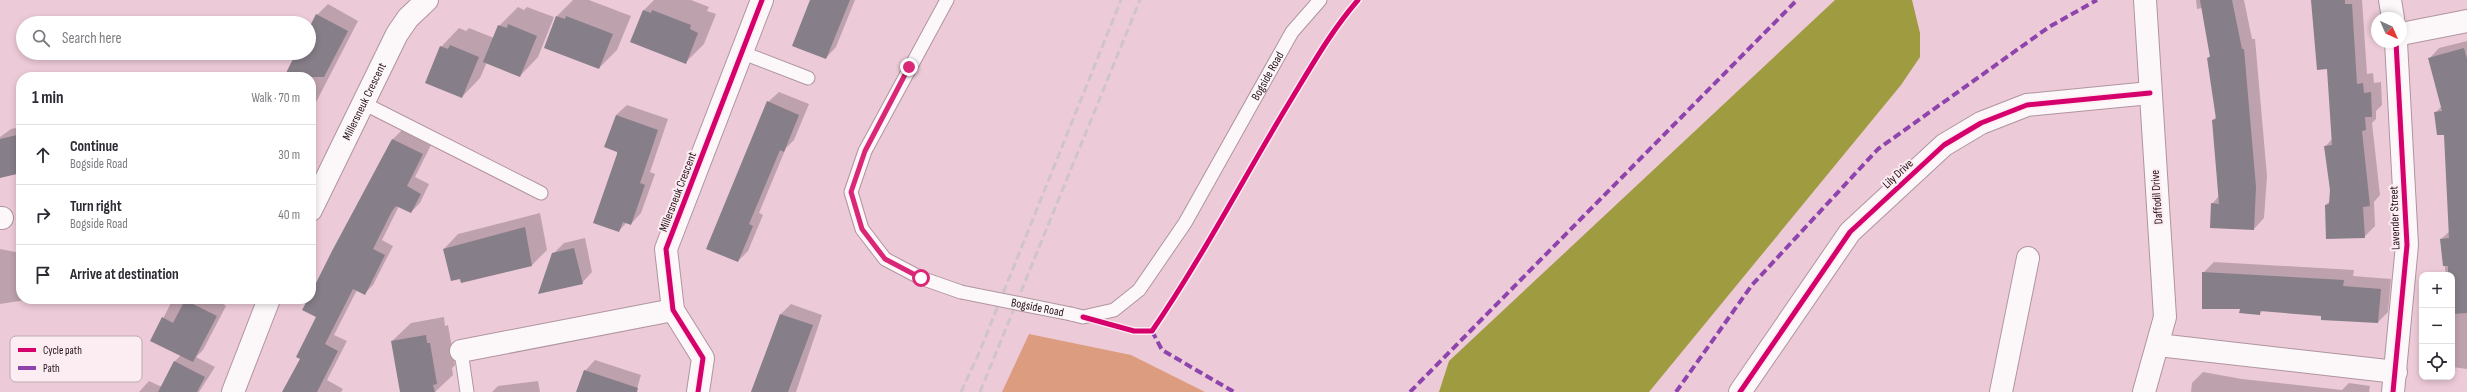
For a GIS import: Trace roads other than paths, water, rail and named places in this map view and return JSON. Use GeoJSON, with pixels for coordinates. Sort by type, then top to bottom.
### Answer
{"type":"FeatureCollection","features":[{"type":"Feature","properties":{"kind":"street","name":"Millersneuk Crescent"},"geometry":{"type":"LineString","coordinates":[[316,200],[397,34],[408,18],[427,0]]}},
{"type":"Feature","properties":{"kind":"street","name":"Millersneuk Crescent"},"geometry":{"type":"LineString","coordinates":[[698,392],[703,358],[673,310],[666,249],[743,54],[762,0]]}},
{"type":"Feature","properties":{"kind":"street","name":"Daffodil Drive"},"geometry":{"type":"LineString","coordinates":[[2144,392],[2165,317],[2145,0]]}},
{"type":"Feature","properties":{"kind":"street"},"geometry":{"type":"LineString","coordinates":[[2390,0],[2392,12]]}},
{"type":"Feature","properties":{"kind":"street"},"geometry":{"type":"LineString","coordinates":[[2407,33],[2467,21]]}},
{"type":"Feature","properties":{"kind":"street","name":"Lavender Street"},"geometry":{"type":"LineString","coordinates":[[2394,382],[2407,245],[2396,48]]}},
{"type":"Feature","properties":{"kind":"street","name":"Lily Drive"},"geometry":{"type":"LineString","coordinates":[[1740,392],[1850,232],[1944,145],[1981,123],[2027,105],[2150,93]]}},
{"type":"Feature","properties":{"kind":"street"},"geometry":{"type":"LineString","coordinates":[[2001,392],[2028,258]]}},
{"type":"Feature","properties":{"kind":"street"},"geometry":{"type":"LineString","coordinates":[[233,392],[267,304]]}},
{"type":"Feature","properties":{"kind":"street"},"geometry":{"type":"LineString","coordinates":[[461,351],[673,310]]}},
{"type":"Feature","properties":{"kind":"street"},"geometry":{"type":"LineString","coordinates":[[2158,345],[2394,382]]}},
{"type":"Feature","properties":{"kind":"lane","name":"Bogside Road"},"geometry":{"type":"LineString","coordinates":[[947,0],[865,151],[851,192],[862,229],[885,259],[921,278],[961,292],[1083,317],[1114,310],[1139,290],[1185,223],[1292,32],[1320,0]]}},
{"type":"Feature","properties":{"kind":"lane"},"geometry":{"type":"LineString","coordinates":[[743,54],[808,78]]}},
{"type":"Feature","properties":{"kind":"lane"},"geometry":{"type":"LineString","coordinates":[[363,103],[540,193]]}},
{"type":"Feature","properties":{"kind":"lane"},"geometry":{"type":"LineString","coordinates":[[461,351],[467,392]]}},
{"type":"Feature","properties":{"kind":"railway"},"geometry":{"type":"LineString","coordinates":[[961,392],[979,353],[1121,0]]}},
{"type":"Feature","properties":{"kind":"railway"},"geometry":{"type":"LineString","coordinates":[[980,392],[1140,0]]}}]}
